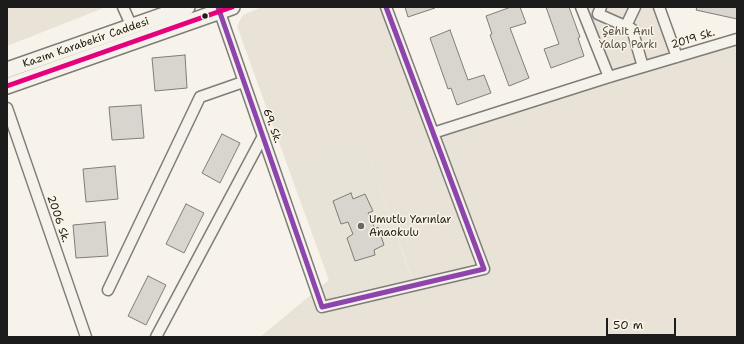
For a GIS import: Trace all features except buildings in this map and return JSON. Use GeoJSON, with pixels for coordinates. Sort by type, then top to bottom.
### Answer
{"type":"FeatureCollection","features":[{"type":"Feature","properties":{"kind":"street"},"geometry":{"type":"LineString","coordinates":[[123,7],[132,26]]}},
{"type":"Feature","properties":{"kind":"street","name":"Kazım Karabekir Caddesi"},"geometry":{"type":"LineString","coordinates":[[7,70],[187,7]]}},
{"type":"Feature","properties":{"kind":"street"},"geometry":{"type":"LineString","coordinates":[[386,7],[433,133]]}},
{"type":"Feature","properties":{"kind":"street"},"geometry":{"type":"LineString","coordinates":[[581,7],[609,77]]}},
{"type":"Feature","properties":{"kind":"street"},"geometry":{"type":"LineString","coordinates":[[601,7],[598,14],[632,29],[643,67]]}},
{"type":"Feature","properties":{"kind":"street"},"geometry":{"type":"LineString","coordinates":[[626,26],[635,7]]}},
{"type":"Feature","properties":{"kind":"street"},"geometry":{"type":"LineString","coordinates":[[660,7],[678,56]]}},
{"type":"Feature","properties":{"kind":"street","name":"Kazım Karabekir Caddesi"},"geometry":{"type":"LineString","coordinates":[[7,86],[223,8]]}},
{"type":"Feature","properties":{"kind":"street","name":"69. Sk."},"geometry":{"type":"LineString","coordinates":[[223,8],[244,82],[322,307],[484,268],[433,133]]}},
{"type":"Feature","properties":{"kind":"street","name":"2019 Sk."},"geometry":{"type":"LineString","coordinates":[[433,133],[609,77],[737,39]]}},
{"type":"Feature","properties":{"kind":"street"},"geometry":{"type":"LineString","coordinates":[[108,290],[200,97],[244,82]]}},
{"type":"Feature","properties":{"kind":"street","name":"2006 Sk."},"geometry":{"type":"LineString","coordinates":[[7,108],[86,337]]}},
{"type":"Feature","properties":{"kind":"street"},"geometry":{"type":"LineString","coordinates":[[156,337],[263,136]]}},
{"type":"Feature","properties":{"kind":"shaded area"},"geometry":{"type":"Polygon","coordinates":[[[364,144],[412,279],[335,297],[289,170],[364,144]]]}},
{"type":"Feature","properties":{"kind":"green space"},"geometry":{"type":"Polygon","coordinates":[[[7,7],[106,7],[7,46],[7,7]]]}},
{"type":"Feature","properties":{"kind":"green space","name":"Şehit Anıl Yalap Parkı"},"geometry":{"type":"Polygon","coordinates":[[[262,7],[386,7],[433,133],[609,77],[581,7],[661,7],[678,56],[737,41],[737,337],[260,337],[329,280],[336,297],[412,278],[364,144],[289,170],[237,26],[243,15],[262,7]]]}},
{"type":"Feature","properties":{"kind":"transit line"},"geometry":{"type":"LineString","coordinates":[[218,7],[322,307],[484,269],[386,7]]}},
{"type":"Feature","properties":{"kind":"transit line"},"geometry":{"type":"LineString","coordinates":[[7,86],[232,7]]}},
{"type":"Feature","properties":{"kind":"place","name":"Umutlu Yarınlar Anaokulu"},"geometry":{"type":"Point","coordinates":[361,226]}}]}
